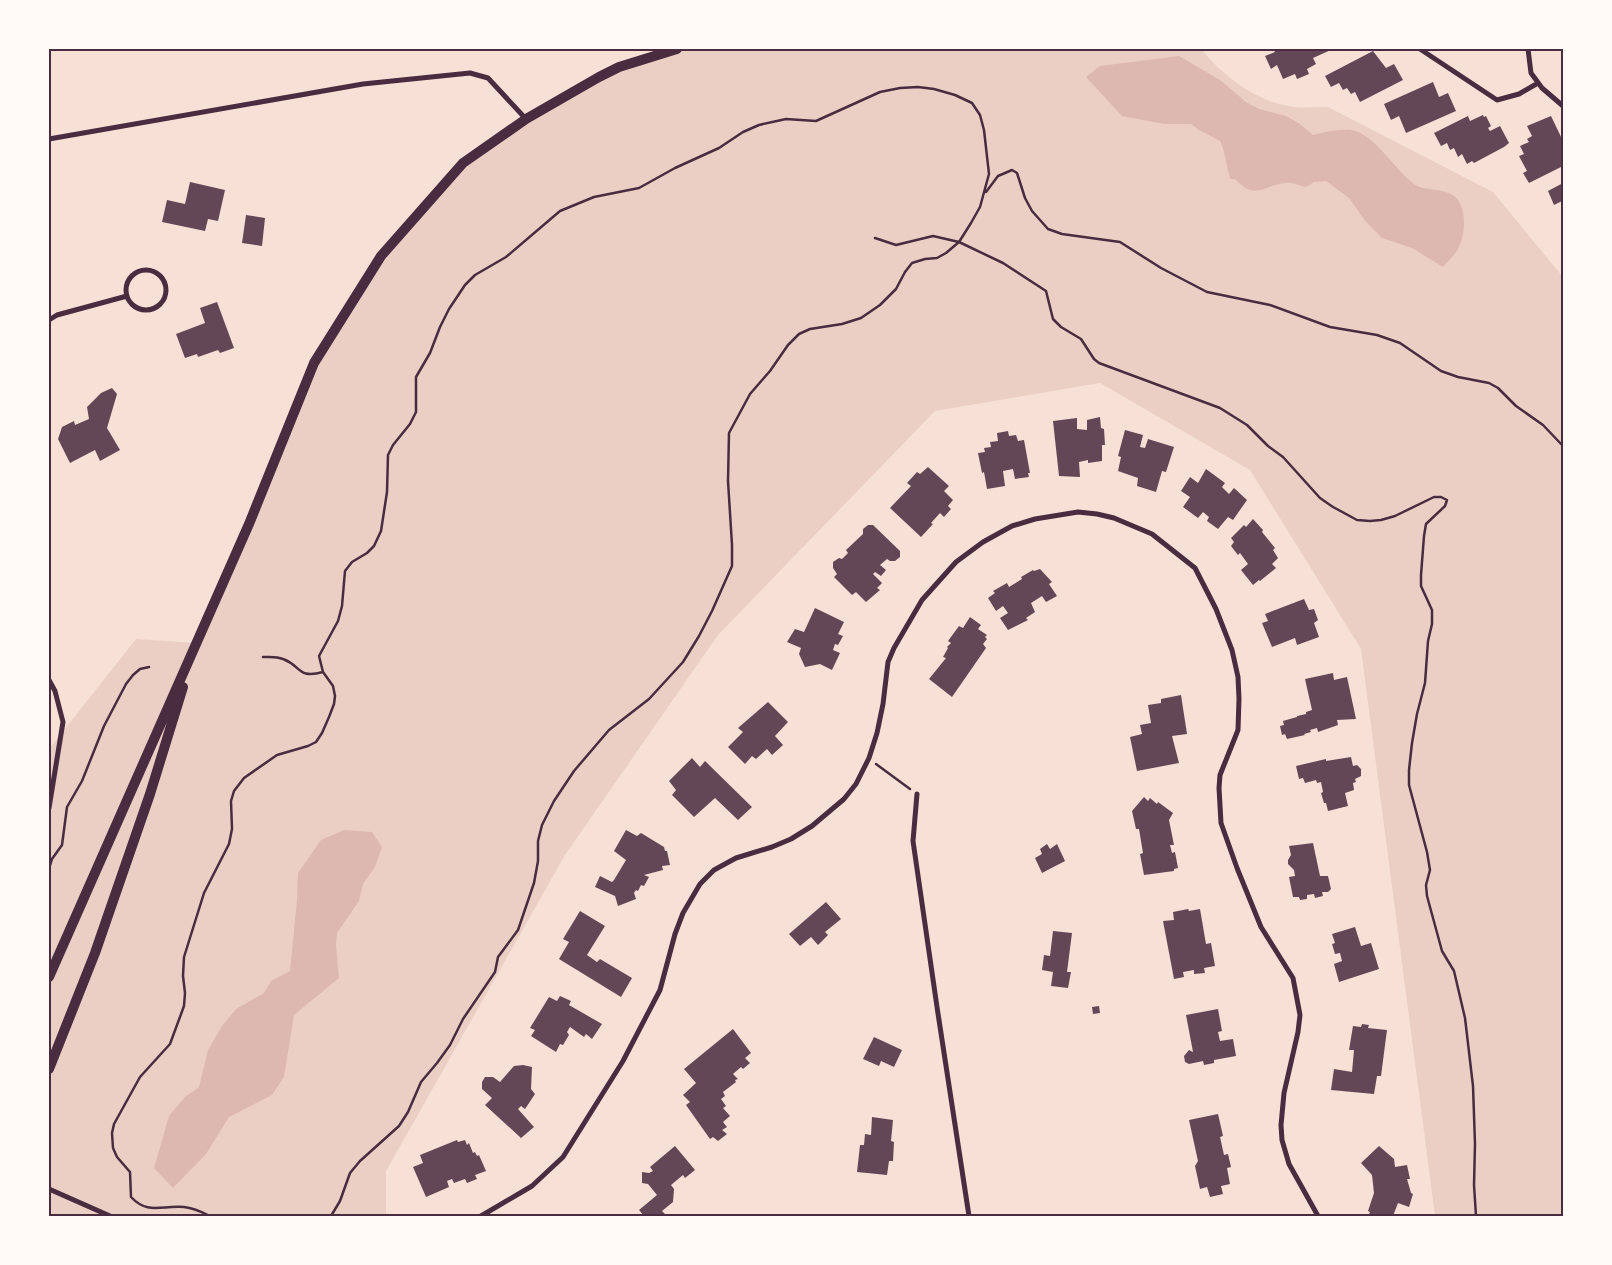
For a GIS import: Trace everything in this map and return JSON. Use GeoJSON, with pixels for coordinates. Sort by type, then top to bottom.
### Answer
{"type":"FeatureCollection","features":[{"type":"Feature","properties":{"kind":"main road"},"geometry":{"type":"LineString","coordinates":[[49,977],[249,524],[314,363],[381,256],[463,163],[526,119],[599,77],[620,66],[677,49]]}},
{"type":"Feature","properties":{"kind":"main road"},"geometry":{"type":"LineString","coordinates":[[49,1069],[95,954],[150,794],[197,644]]}},
{"type":"Feature","properties":{"kind":"street"},"geometry":{"type":"LineString","coordinates":[[1420,49],[1497,100],[1519,94],[1538,83]]}},
{"type":"Feature","properties":{"kind":"street"},"geometry":{"type":"LineString","coordinates":[[1528,49],[1531,73],[1542,88],[1563,106]]}},
{"type":"Feature","properties":{"kind":"street"},"geometry":{"type":"LineString","coordinates":[[49,139],[364,84],[470,73],[488,78],[526,119]]}},
{"type":"Feature","properties":{"kind":"street"},"geometry":{"type":"LineString","coordinates":[[141,271],[153,271],[163,280],[166,286],[164,299],[160,304],[148,310],[135,307],[127,296],[126,290],[130,278],[141,271]]}},
{"type":"Feature","properties":{"kind":"street"},"geometry":{"type":"LineString","coordinates":[[49,320],[57,315],[127,296]]}},
{"type":"Feature","properties":{"kind":"street"},"geometry":{"type":"LineString","coordinates":[[481,1216],[532,1186],[563,1157],[623,1062],[660,990],[674,934],[683,913],[700,884],[714,870],[736,858],[785,841],[812,826],[844,799],[856,784],[869,758],[883,704],[888,662],[922,600],[956,562],[983,542],[1012,526],[1035,519],[1078,512],[1096,514],[1130,524],[1152,534],[1195,568],[1216,609],[1232,650],[1238,677],[1238,730],[1220,775],[1219,788],[1222,823],[1237,868],[1261,927],[1292,978],[1298,1002],[1300,1015],[1284,1093],[1281,1125],[1282,1140],[1289,1164],[1318,1216]]}},
{"type":"Feature","properties":{"kind":"street"},"geometry":{"type":"LineString","coordinates":[[49,680],[55,691],[63,722],[49,808]]}},
{"type":"Feature","properties":{"kind":"street"},"geometry":{"type":"LineString","coordinates":[[917,794],[913,841],[970,1216]]}},
{"type":"Feature","properties":{"kind":"street"},"geometry":{"type":"LineString","coordinates":[[49,1189],[110,1216]]}},
{"type":"Feature","properties":{"kind":"path"},"geometry":{"type":"LineString","coordinates":[[210,1216],[186,1207],[146,1208],[138,1204],[131,1197],[130,1172],[117,1157],[113,1148],[112,1133],[122,1108],[140,1077],[170,1044],[184,1006],[186,993],[183,976],[184,956],[204,893],[229,844],[232,828],[231,801],[234,791],[244,778],[277,755],[308,746],[316,742],[322,734],[334,704],[333,686],[323,672],[319,656],[338,620],[342,606],[345,571],[352,562],[367,553],[374,546],[381,531],[387,492],[388,455],[393,444],[410,424],[416,412],[416,377],[430,353],[440,327],[465,286],[475,275],[506,258],[560,211],[594,197],[639,188],[675,168],[719,148],[743,132],[759,125],[786,119],[816,121],[880,92],[900,88],[918,87],[934,89],[972,103],[980,115],[988,153],[989,174],[985,193],[976,215],[959,242],[937,258],[912,263],[896,289],[880,305],[861,318],[842,324],[810,328],[799,334],[788,345],[770,372],[750,394],[729,433],[728,481],[732,566],[712,611],[682,662],[649,699],[609,730],[574,771],[554,801],[542,824],[538,841],[538,861],[534,883],[518,930],[498,957],[495,972],[463,1019],[450,1045],[420,1082],[408,1112],[398,1126],[360,1161],[350,1173],[340,1201],[331,1216]]}},
{"type":"Feature","properties":{"kind":"path"},"geometry":{"type":"LineString","coordinates":[[985,193],[998,176],[1012,170],[1017,173],[1025,198],[1032,210],[1048,229],[1062,234],[1120,242],[1161,268],[1207,292],[1270,305],[1330,327],[1377,335],[1400,343],[1441,371],[1458,377],[1489,382],[1516,406],[1548,429],[1563,446]]}},
{"type":"Feature","properties":{"kind":"path"},"geometry":{"type":"LineString","coordinates":[[875,238],[896,245],[934,236],[959,242],[1003,263],[1046,291],[1053,319],[1061,327],[1081,339],[1094,359],[1099,363],[1225,410],[1246,425],[1283,457],[1320,498],[1357,520],[1375,521],[1395,516],[1434,497],[1441,497],[1447,500],[1445,506],[1426,524],[1424,536],[1421,580],[1426,598],[1432,610],[1432,624],[1428,640],[1425,683],[1412,743],[1409,785],[1430,870],[1426,885],[1427,896],[1442,952],[1454,971],[1465,1018],[1472,1086],[1476,1216]]}},
{"type":"Feature","properties":{"kind":"path"},"geometry":{"type":"LineString","coordinates":[[263,657],[282,658],[304,674],[313,675],[323,672]]}},
{"type":"Feature","properties":{"kind":"path"},"geometry":{"type":"LineString","coordinates":[[49,869],[52,859],[62,845],[67,807],[82,781],[104,726],[133,675],[140,669],[148,667]]}},
{"type":"Feature","properties":{"kind":"path"},"geometry":{"type":"LineString","coordinates":[[869,758],[917,794]]}},
{"type":"Feature","properties":{"kind":"shaded area"},"geometry":{"type":"Polygon","coordinates":[[[677,49],[1201,49],[1228,76],[1260,97],[1289,106],[1306,108],[1328,107],[1493,192],[1563,277],[1563,1216],[1435,1216],[1361,649],[1250,470],[1100,383],[935,411],[718,635],[565,855],[386,1171],[386,1216],[49,1216],[49,749],[136,639],[197,643],[314,363],[381,256],[463,163],[599,77],[677,49]]]}},
{"type":"Feature","properties":{"kind":"shaded area"},"geometry":{"type":"Polygon","coordinates":[[[1179,56],[1220,80],[1246,102],[1259,109],[1286,116],[1300,124],[1313,135],[1341,130],[1351,130],[1360,133],[1376,145],[1414,184],[1422,188],[1442,191],[1457,198],[1463,211],[1464,228],[1461,243],[1456,252],[1443,267],[1412,248],[1382,238],[1366,222],[1349,198],[1326,181],[1314,182],[1306,187],[1288,183],[1278,184],[1255,191],[1242,186],[1235,179],[1230,179],[1220,141],[1191,124],[1164,124],[1122,116],[1086,77],[1100,66],[1179,56]]]}},
{"type":"Feature","properties":{"kind":"shaded area"},"geometry":{"type":"Polygon","coordinates":[[[344,830],[372,832],[382,847],[375,867],[363,884],[359,901],[337,933],[336,945],[339,978],[294,1015],[284,1077],[272,1095],[229,1117],[206,1154],[173,1188],[154,1168],[169,1116],[185,1097],[199,1087],[208,1050],[222,1026],[236,1009],[264,993],[271,981],[290,971],[298,873],[321,840],[344,830]]]}},
{"type":"Feature","properties":{"kind":"building"},"geometry":{"type":"Polygon","coordinates":[[[1273,49],[1333,49],[1313,58],[1316,64],[1307,69],[1309,74],[1297,79],[1295,74],[1283,79],[1277,65],[1271,69],[1265,56],[1275,52],[1273,49]]]}},
{"type":"Feature","properties":{"kind":"building"},"geometry":{"type":"Polygon","coordinates":[[[1373,51],[1386,68],[1394,64],[1403,80],[1360,102],[1355,92],[1351,94],[1347,88],[1343,90],[1339,83],[1331,87],[1325,76],[1373,51]]]}},
{"type":"Feature","properties":{"kind":"building"},"geometry":{"type":"Polygon","coordinates":[[[1433,82],[1439,97],[1448,93],[1456,111],[1406,133],[1399,116],[1391,120],[1384,104],[1433,82]]]}},
{"type":"Feature","properties":{"kind":"building"},"geometry":{"type":"Polygon","coordinates":[[[1483,115],[1484,117],[1486,116],[1491,126],[1488,128],[1490,131],[1500,126],[1509,143],[1474,163],[1472,161],[1467,164],[1462,154],[1458,157],[1454,148],[1450,150],[1447,143],[1441,146],[1434,133],[1468,116],[1470,121],[1483,115]]]}},
{"type":"Feature","properties":{"kind":"building"},"geometry":{"type":"Polygon","coordinates":[[[1551,116],[1563,141],[1563,166],[1529,183],[1523,173],[1527,171],[1519,156],[1524,154],[1520,146],[1529,142],[1527,139],[1532,136],[1527,126],[1551,116]]]}},
{"type":"Feature","properties":{"kind":"building"},"geometry":{"type":"Polygon","coordinates":[[[190,182],[225,190],[218,221],[208,219],[205,231],[162,222],[167,200],[185,204],[190,182]]]}},
{"type":"Feature","properties":{"kind":"building"},"geometry":{"type":"Polygon","coordinates":[[[1563,183],[1563,205],[1562,201],[1554,205],[1548,191],[1563,183]]]}},
{"type":"Feature","properties":{"kind":"building"},"geometry":{"type":"Polygon","coordinates":[[[246,215],[265,218],[262,246],[242,243],[246,215]]]}},
{"type":"Feature","properties":{"kind":"building"},"geometry":{"type":"Polygon","coordinates":[[[217,302],[234,348],[220,353],[218,350],[198,357],[197,354],[185,358],[176,334],[205,323],[200,308],[217,302]]]}},
{"type":"Feature","properties":{"kind":"building"},"geometry":{"type":"Polygon","coordinates":[[[112,388],[117,394],[107,428],[120,450],[100,461],[95,450],[70,463],[58,439],[62,427],[74,421],[75,425],[89,419],[87,407],[101,393],[112,388]]]}},
{"type":"Feature","properties":{"kind":"building"},"geometry":{"type":"Polygon","coordinates":[[[1100,417],[1101,428],[1104,429],[1105,445],[1102,445],[1102,461],[1088,463],[1088,460],[1079,462],[1080,477],[1059,476],[1053,421],[1077,418],[1077,429],[1087,430],[1087,420],[1100,417]]]}},
{"type":"Feature","properties":{"kind":"building"},"geometry":{"type":"Polygon","coordinates":[[[1125,430],[1143,435],[1140,447],[1145,448],[1148,439],[1174,447],[1166,472],[1162,471],[1156,492],[1137,486],[1138,478],[1118,471],[1121,457],[1118,456],[1125,430]]]}},
{"type":"Feature","properties":{"kind":"building"},"geometry":{"type":"Polygon","coordinates":[[[1008,431],[1009,436],[1016,435],[1018,441],[1024,440],[1030,473],[1028,473],[1029,477],[1015,479],[1013,469],[1003,471],[1005,486],[987,489],[978,453],[985,452],[984,448],[991,447],[990,442],[998,441],[997,433],[1008,431]]]}},
{"type":"Feature","properties":{"kind":"building"},"geometry":{"type":"Polygon","coordinates":[[[928,467],[949,486],[944,491],[953,500],[948,506],[951,509],[944,517],[940,513],[921,537],[890,508],[911,486],[907,483],[917,472],[920,474],[928,467]]]}},
{"type":"Feature","properties":{"kind":"building"},"geometry":{"type":"Polygon","coordinates":[[[1206,469],[1225,483],[1222,487],[1229,494],[1234,488],[1247,500],[1233,520],[1228,517],[1218,529],[1207,521],[1209,517],[1203,512],[1198,518],[1183,507],[1190,497],[1181,491],[1190,477],[1198,483],[1206,469]]]}},
{"type":"Feature","properties":{"kind":"building"},"geometry":{"type":"Polygon","coordinates":[[[1253,519],[1275,548],[1273,550],[1278,558],[1272,564],[1276,568],[1253,585],[1241,570],[1248,564],[1240,553],[1238,555],[1231,546],[1234,542],[1231,538],[1253,519]]]}},
{"type":"Feature","properties":{"kind":"building"},"geometry":{"type":"Polygon","coordinates":[[[868,525],[873,525],[900,551],[900,557],[895,561],[887,559],[880,565],[886,570],[881,576],[875,572],[873,574],[882,583],[877,588],[880,590],[866,602],[856,592],[852,595],[834,577],[837,574],[833,568],[833,562],[839,558],[842,559],[848,553],[846,550],[863,534],[863,529],[868,525]]]}},
{"type":"Feature","properties":{"kind":"building"},"geometry":{"type":"Polygon","coordinates":[[[1040,569],[1052,582],[1049,584],[1057,596],[1046,602],[1042,596],[1031,603],[1035,612],[1026,618],[1028,620],[1008,630],[1000,618],[1008,613],[1003,606],[996,611],[988,598],[995,593],[993,591],[1007,583],[1009,587],[1033,570],[1040,569]]]}},
{"type":"Feature","properties":{"kind":"building"},"geometry":{"type":"Polygon","coordinates":[[[1304,599],[1309,610],[1314,609],[1318,620],[1314,623],[1319,637],[1297,645],[1295,638],[1272,647],[1262,623],[1268,621],[1265,614],[1304,599]]]}},
{"type":"Feature","properties":{"kind":"building"},"geometry":{"type":"Polygon","coordinates":[[[815,608],[844,622],[838,634],[843,636],[838,645],[835,644],[833,650],[840,653],[832,670],[820,664],[805,667],[799,654],[801,648],[787,642],[795,629],[804,632],[815,608]]]}},
{"type":"Feature","properties":{"kind":"building"},"geometry":{"type":"Polygon","coordinates":[[[970,617],[981,625],[978,629],[987,635],[985,637],[987,639],[983,644],[986,648],[952,697],[929,679],[946,658],[943,657],[951,643],[948,641],[959,626],[963,628],[970,617]]]}},
{"type":"Feature","properties":{"kind":"building"},"geometry":{"type":"Polygon","coordinates":[[[1333,673],[1334,680],[1347,677],[1356,719],[1337,720],[1338,725],[1318,732],[1317,728],[1310,730],[1311,732],[1305,735],[1287,739],[1285,734],[1282,735],[1280,726],[1284,725],[1283,721],[1306,714],[1306,712],[1312,710],[1305,679],[1333,673]]]}},
{"type":"Feature","properties":{"kind":"building"},"geometry":{"type":"Polygon","coordinates":[[[1181,695],[1187,734],[1172,736],[1179,763],[1137,771],[1130,737],[1142,734],[1140,725],[1151,723],[1148,705],[1161,703],[1161,699],[1181,695]]]}},
{"type":"Feature","properties":{"kind":"building"},"geometry":{"type":"Polygon","coordinates":[[[768,702],[788,722],[775,736],[783,745],[772,755],[767,749],[756,759],[752,756],[745,764],[728,747],[743,732],[738,728],[768,702]]]}},
{"type":"Feature","properties":{"kind":"building"},"geometry":{"type":"Polygon","coordinates":[[[1351,757],[1353,766],[1357,765],[1361,769],[1361,776],[1355,779],[1356,782],[1353,783],[1354,790],[1345,793],[1348,806],[1328,811],[1321,793],[1323,792],[1321,782],[1317,783],[1316,780],[1305,783],[1303,778],[1299,779],[1296,766],[1326,759],[1326,761],[1351,757]]]}},
{"type":"Feature","properties":{"kind":"building"},"geometry":{"type":"Polygon","coordinates":[[[692,758],[700,767],[705,761],[752,807],[738,820],[715,798],[694,817],[672,795],[676,790],[669,781],[692,758]]]}},
{"type":"Feature","properties":{"kind":"building"},"geometry":{"type":"Polygon","coordinates":[[[1144,797],[1148,801],[1150,798],[1157,804],[1158,802],[1173,813],[1169,820],[1174,845],[1170,845],[1172,853],[1175,852],[1178,868],[1174,869],[1174,871],[1144,875],[1140,854],[1143,853],[1139,829],[1136,829],[1132,811],[1144,797]]]}},
{"type":"Feature","properties":{"kind":"building"},"geometry":{"type":"Polygon","coordinates":[[[626,830],[637,836],[641,833],[664,847],[665,851],[667,851],[670,865],[662,866],[663,870],[644,875],[649,877],[644,886],[641,885],[638,891],[636,890],[634,893],[636,899],[618,906],[615,896],[595,887],[600,876],[612,882],[626,860],[614,851],[626,830]]]}},
{"type":"Feature","properties":{"kind":"building"},"geometry":{"type":"Polygon","coordinates":[[[1313,843],[1320,876],[1328,876],[1331,889],[1328,892],[1322,892],[1323,896],[1315,898],[1314,894],[1307,895],[1307,899],[1300,900],[1299,897],[1293,897],[1289,877],[1295,876],[1294,870],[1288,864],[1291,855],[1289,846],[1313,843]]]}},
{"type":"Feature","properties":{"kind":"building"},"geometry":{"type":"Polygon","coordinates":[[[1047,844],[1050,849],[1057,844],[1065,861],[1042,873],[1035,858],[1042,854],[1040,849],[1047,844]]]}},
{"type":"Feature","properties":{"kind":"building"},"geometry":{"type":"Polygon","coordinates":[[[826,902],[841,919],[825,932],[828,935],[818,945],[811,937],[800,946],[789,934],[826,902]]]}},
{"type":"Feature","properties":{"kind":"building"},"geometry":{"type":"Polygon","coordinates":[[[1188,909],[1189,911],[1200,909],[1206,944],[1211,943],[1215,966],[1204,968],[1205,973],[1194,974],[1194,970],[1183,972],[1184,977],[1174,979],[1163,921],[1174,920],[1173,912],[1188,909]]]}},
{"type":"Feature","properties":{"kind":"building"},"geometry":{"type":"Polygon","coordinates":[[[580,911],[605,926],[587,955],[597,962],[600,959],[632,978],[621,997],[559,959],[569,942],[563,939],[580,911]]]}},
{"type":"Feature","properties":{"kind":"building"},"geometry":{"type":"Polygon","coordinates":[[[1355,927],[1361,946],[1371,943],[1379,969],[1339,982],[1334,964],[1342,961],[1340,953],[1335,954],[1332,944],[1335,943],[1332,934],[1355,927]]]}},
{"type":"Feature","properties":{"kind":"building"},"geometry":{"type":"Polygon","coordinates":[[[1053,931],[1072,933],[1067,972],[1071,972],[1068,988],[1051,986],[1053,972],[1042,970],[1044,955],[1050,956],[1053,931]]]}},
{"type":"Feature","properties":{"kind":"building"},"geometry":{"type":"Polygon","coordinates":[[[560,996],[571,1001],[569,1005],[602,1024],[592,1039],[586,1034],[584,1037],[570,1027],[567,1032],[569,1035],[563,1045],[560,1044],[556,1052],[531,1036],[535,1030],[530,1028],[549,997],[557,1001],[560,996]]]}},
{"type":"Feature","properties":{"kind":"building"},"geometry":{"type":"Polygon","coordinates":[[[1099,1006],[1100,1013],[1093,1014],[1092,1007],[1099,1006]]]}},
{"type":"Feature","properties":{"kind":"building"},"geometry":{"type":"Polygon","coordinates":[[[1218,1009],[1222,1031],[1218,1032],[1220,1041],[1233,1039],[1236,1056],[1214,1060],[1214,1063],[1204,1065],[1203,1061],[1189,1064],[1185,1062],[1184,1056],[1189,1050],[1193,1052],[1186,1015],[1218,1009]]]}},
{"type":"Feature","properties":{"kind":"building"},"geometry":{"type":"Polygon","coordinates":[[[1362,1024],[1369,1025],[1368,1028],[1387,1030],[1381,1076],[1377,1076],[1374,1094],[1331,1090],[1334,1069],[1352,1072],[1354,1050],[1349,1050],[1353,1026],[1361,1027],[1362,1024]]]}},
{"type":"Feature","properties":{"kind":"building"},"geometry":{"type":"Polygon","coordinates":[[[733,1029],[751,1053],[745,1058],[750,1063],[743,1069],[741,1067],[733,1074],[738,1079],[723,1092],[725,1096],[721,1099],[726,1106],[723,1108],[730,1116],[723,1122],[727,1127],[722,1130],[727,1134],[718,1141],[713,1137],[710,1139],[686,1105],[690,1102],[683,1095],[696,1083],[684,1069],[733,1029]]]}},
{"type":"Feature","properties":{"kind":"building"},"geometry":{"type":"Polygon","coordinates":[[[874,1037],[902,1050],[894,1067],[881,1061],[879,1066],[863,1059],[874,1037]]]}},
{"type":"Feature","properties":{"kind":"building"},"geometry":{"type":"Polygon","coordinates":[[[514,1066],[532,1067],[531,1089],[535,1094],[525,1109],[521,1106],[518,1109],[534,1127],[521,1138],[485,1105],[492,1098],[482,1089],[482,1082],[485,1077],[493,1077],[500,1082],[514,1066]]]}},
{"type":"Feature","properties":{"kind":"building"},"geometry":{"type":"Polygon","coordinates":[[[1218,1114],[1223,1136],[1220,1137],[1224,1155],[1228,1154],[1231,1167],[1227,1168],[1230,1184],[1221,1186],[1223,1194],[1210,1197],[1207,1187],[1200,1189],[1195,1166],[1198,1161],[1189,1120],[1218,1114]]]}},
{"type":"Feature","properties":{"kind":"building"},"geometry":{"type":"Polygon","coordinates":[[[872,1117],[893,1120],[891,1141],[894,1142],[893,1161],[889,1161],[887,1175],[857,1172],[860,1145],[864,1145],[865,1134],[871,1135],[872,1117]]]}},
{"type":"Feature","properties":{"kind":"building"},"geometry":{"type":"Polygon","coordinates":[[[457,1140],[458,1142],[465,1140],[467,1145],[469,1143],[473,1153],[475,1152],[477,1156],[479,1155],[486,1171],[475,1175],[477,1179],[467,1183],[465,1179],[454,1183],[452,1179],[447,1181],[449,1187],[426,1197],[413,1167],[423,1163],[420,1155],[457,1140]]]}},
{"type":"Feature","properties":{"kind":"building"},"geometry":{"type":"Polygon","coordinates":[[[675,1146],[695,1170],[685,1178],[683,1175],[671,1185],[674,1189],[673,1202],[662,1211],[665,1214],[663,1216],[644,1216],[639,1210],[657,1195],[648,1184],[642,1183],[642,1172],[649,1173],[653,1171],[650,1167],[675,1146]]]}},
{"type":"Feature","properties":{"kind":"building"},"geometry":{"type":"Polygon","coordinates":[[[1379,1146],[1394,1159],[1395,1167],[1407,1165],[1410,1179],[1407,1179],[1413,1194],[1409,1207],[1398,1203],[1393,1216],[1368,1216],[1374,1193],[1372,1175],[1361,1163],[1379,1146]]]}}]}
